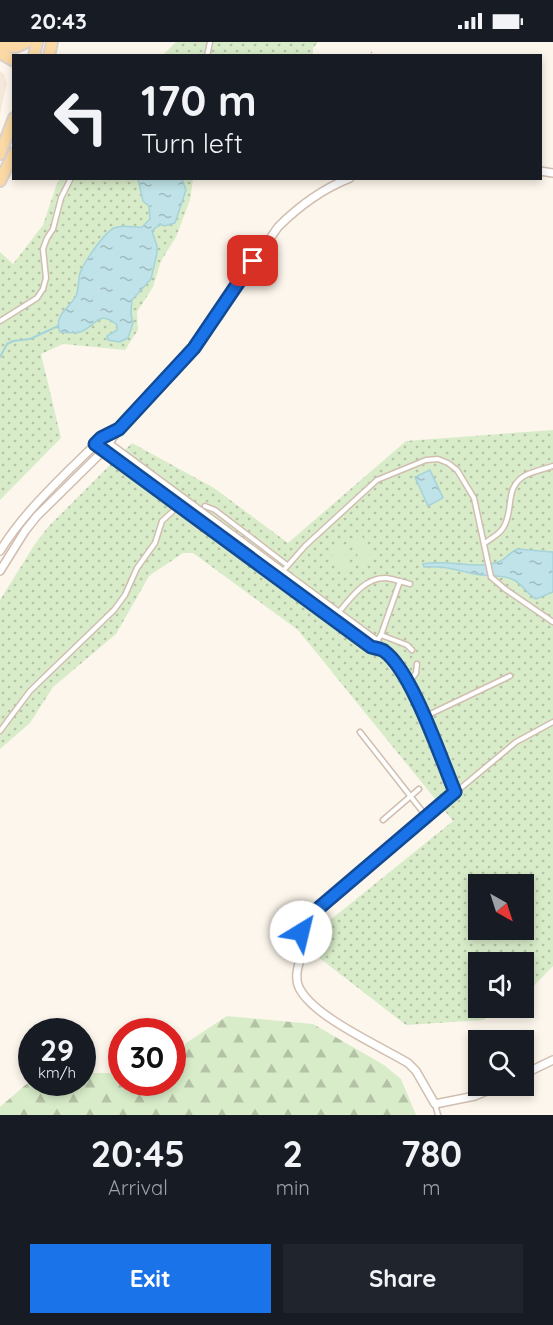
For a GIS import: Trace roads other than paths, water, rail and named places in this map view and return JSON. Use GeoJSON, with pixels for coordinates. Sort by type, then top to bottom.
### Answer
{"type":"FeatureCollection","features":[{"type":"Feature","properties":{"kind":"main road"},"geometry":{"type":"LineString","coordinates":[[0,46],[16,47],[27,42]]}},
{"type":"Feature","properties":{"kind":"main road"},"geometry":{"type":"LineString","coordinates":[[0,154],[12,123]]}},
{"type":"Feature","properties":{"kind":"main road"},"geometry":{"type":"LineString","coordinates":[[0,181],[12,157]]}},
{"type":"Feature","properties":{"kind":"street"},"geometry":{"type":"LineString","coordinates":[[0,571],[37,516],[103,451],[119,429],[194,348],[278,227],[314,196],[346,180]]}},
{"type":"Feature","properties":{"kind":"street"},"geometry":{"type":"LineString","coordinates":[[0,551],[16,525],[29,511],[101,438],[119,429]]}},
{"type":"Feature","properties":{"kind":"street"},"geometry":{"type":"LineString","coordinates":[[101,438],[296,587],[376,641],[409,684],[455,792],[305,921],[301,932],[303,948],[297,976],[298,985],[307,1001],[315,1007],[403,1060],[416,1071],[435,1104],[476,1096]]}},
{"type":"Feature","properties":{"kind":"street"},"geometry":{"type":"LineString","coordinates":[[95,444],[241,546],[285,568],[296,587]]}},
{"type":"Feature","properties":{"kind":"street"},"geometry":{"type":"LineString","coordinates":[[534,1069],[553,1060]]}},
{"type":"Feature","properties":{"kind":"lane"},"geometry":{"type":"LineString","coordinates":[[0,321],[37,298],[43,289],[46,278],[43,249],[46,238],[53,229],[61,198],[70,180]]}},
{"type":"Feature","properties":{"kind":"lane"},"geometry":{"type":"LineString","coordinates":[[205,506],[215,510],[285,568],[377,480],[426,460],[438,459],[457,470],[474,498],[491,577],[553,622]]}},
{"type":"Feature","properties":{"kind":"lane"},"geometry":{"type":"LineString","coordinates":[[485,543],[505,526],[510,493],[517,482],[526,475],[553,466]]}},
{"type":"Feature","properties":{"kind":"lane"},"geometry":{"type":"LineString","coordinates":[[0,731],[30,691],[114,610],[125,595],[137,568],[155,543],[162,521],[172,512]]}},
{"type":"Feature","properties":{"kind":"lane"},"geometry":{"type":"LineString","coordinates":[[336,616],[352,594],[367,584],[384,578],[410,584]]}},
{"type":"Feature","properties":{"kind":"lane"},"geometry":{"type":"LineString","coordinates":[[400,581],[376,641],[407,645],[412,650]]}},
{"type":"Feature","properties":{"kind":"lane"},"geometry":{"type":"LineString","coordinates":[[409,684],[416,673],[417,664]]}},
{"type":"Feature","properties":{"kind":"lane"},"geometry":{"type":"LineString","coordinates":[[424,717],[510,676]]}},
{"type":"Feature","properties":{"kind":"lane"},"geometry":{"type":"LineString","coordinates":[[455,792],[516,742],[553,722]]}},
{"type":"Feature","properties":{"kind":"lane"},"geometry":{"type":"LineString","coordinates":[[360,732],[426,816]]}},
{"type":"Feature","properties":{"kind":"lane"},"geometry":{"type":"LineString","coordinates":[[383,820],[419,789]]}},
{"type":"Feature","properties":{"kind":"lane"},"geometry":{"type":"LineString","coordinates":[[435,1104],[438,1115]]}},
{"type":"Feature","properties":{"kind":"water"},"geometry":{"type":"Polygon","coordinates":[[[138,180],[182,180],[186,190],[175,223],[164,226],[160,224],[152,231],[157,253],[151,279],[132,300],[133,323],[128,338],[120,342],[108,340],[107,336],[117,330],[117,325],[105,318],[80,332],[60,332],[58,326],[60,317],[76,296],[80,273],[90,255],[114,228],[142,227],[150,219],[149,206],[143,201],[138,180]]]}},
{"type":"Feature","properties":{"kind":"water"},"geometry":{"type":"Polygon","coordinates":[[[430,470],[443,498],[428,506],[415,477],[430,470]]]}},
{"type":"Feature","properties":{"kind":"water"},"geometry":{"type":"Polygon","coordinates":[[[517,549],[553,552],[553,592],[536,599],[510,578],[424,567],[423,564],[490,564],[500,561],[517,549]]]}},
{"type":"Feature","properties":{"kind":"waterway"},"geometry":{"type":"LineString","coordinates":[[0,357],[7,344],[30,339],[58,326]]}}]}
